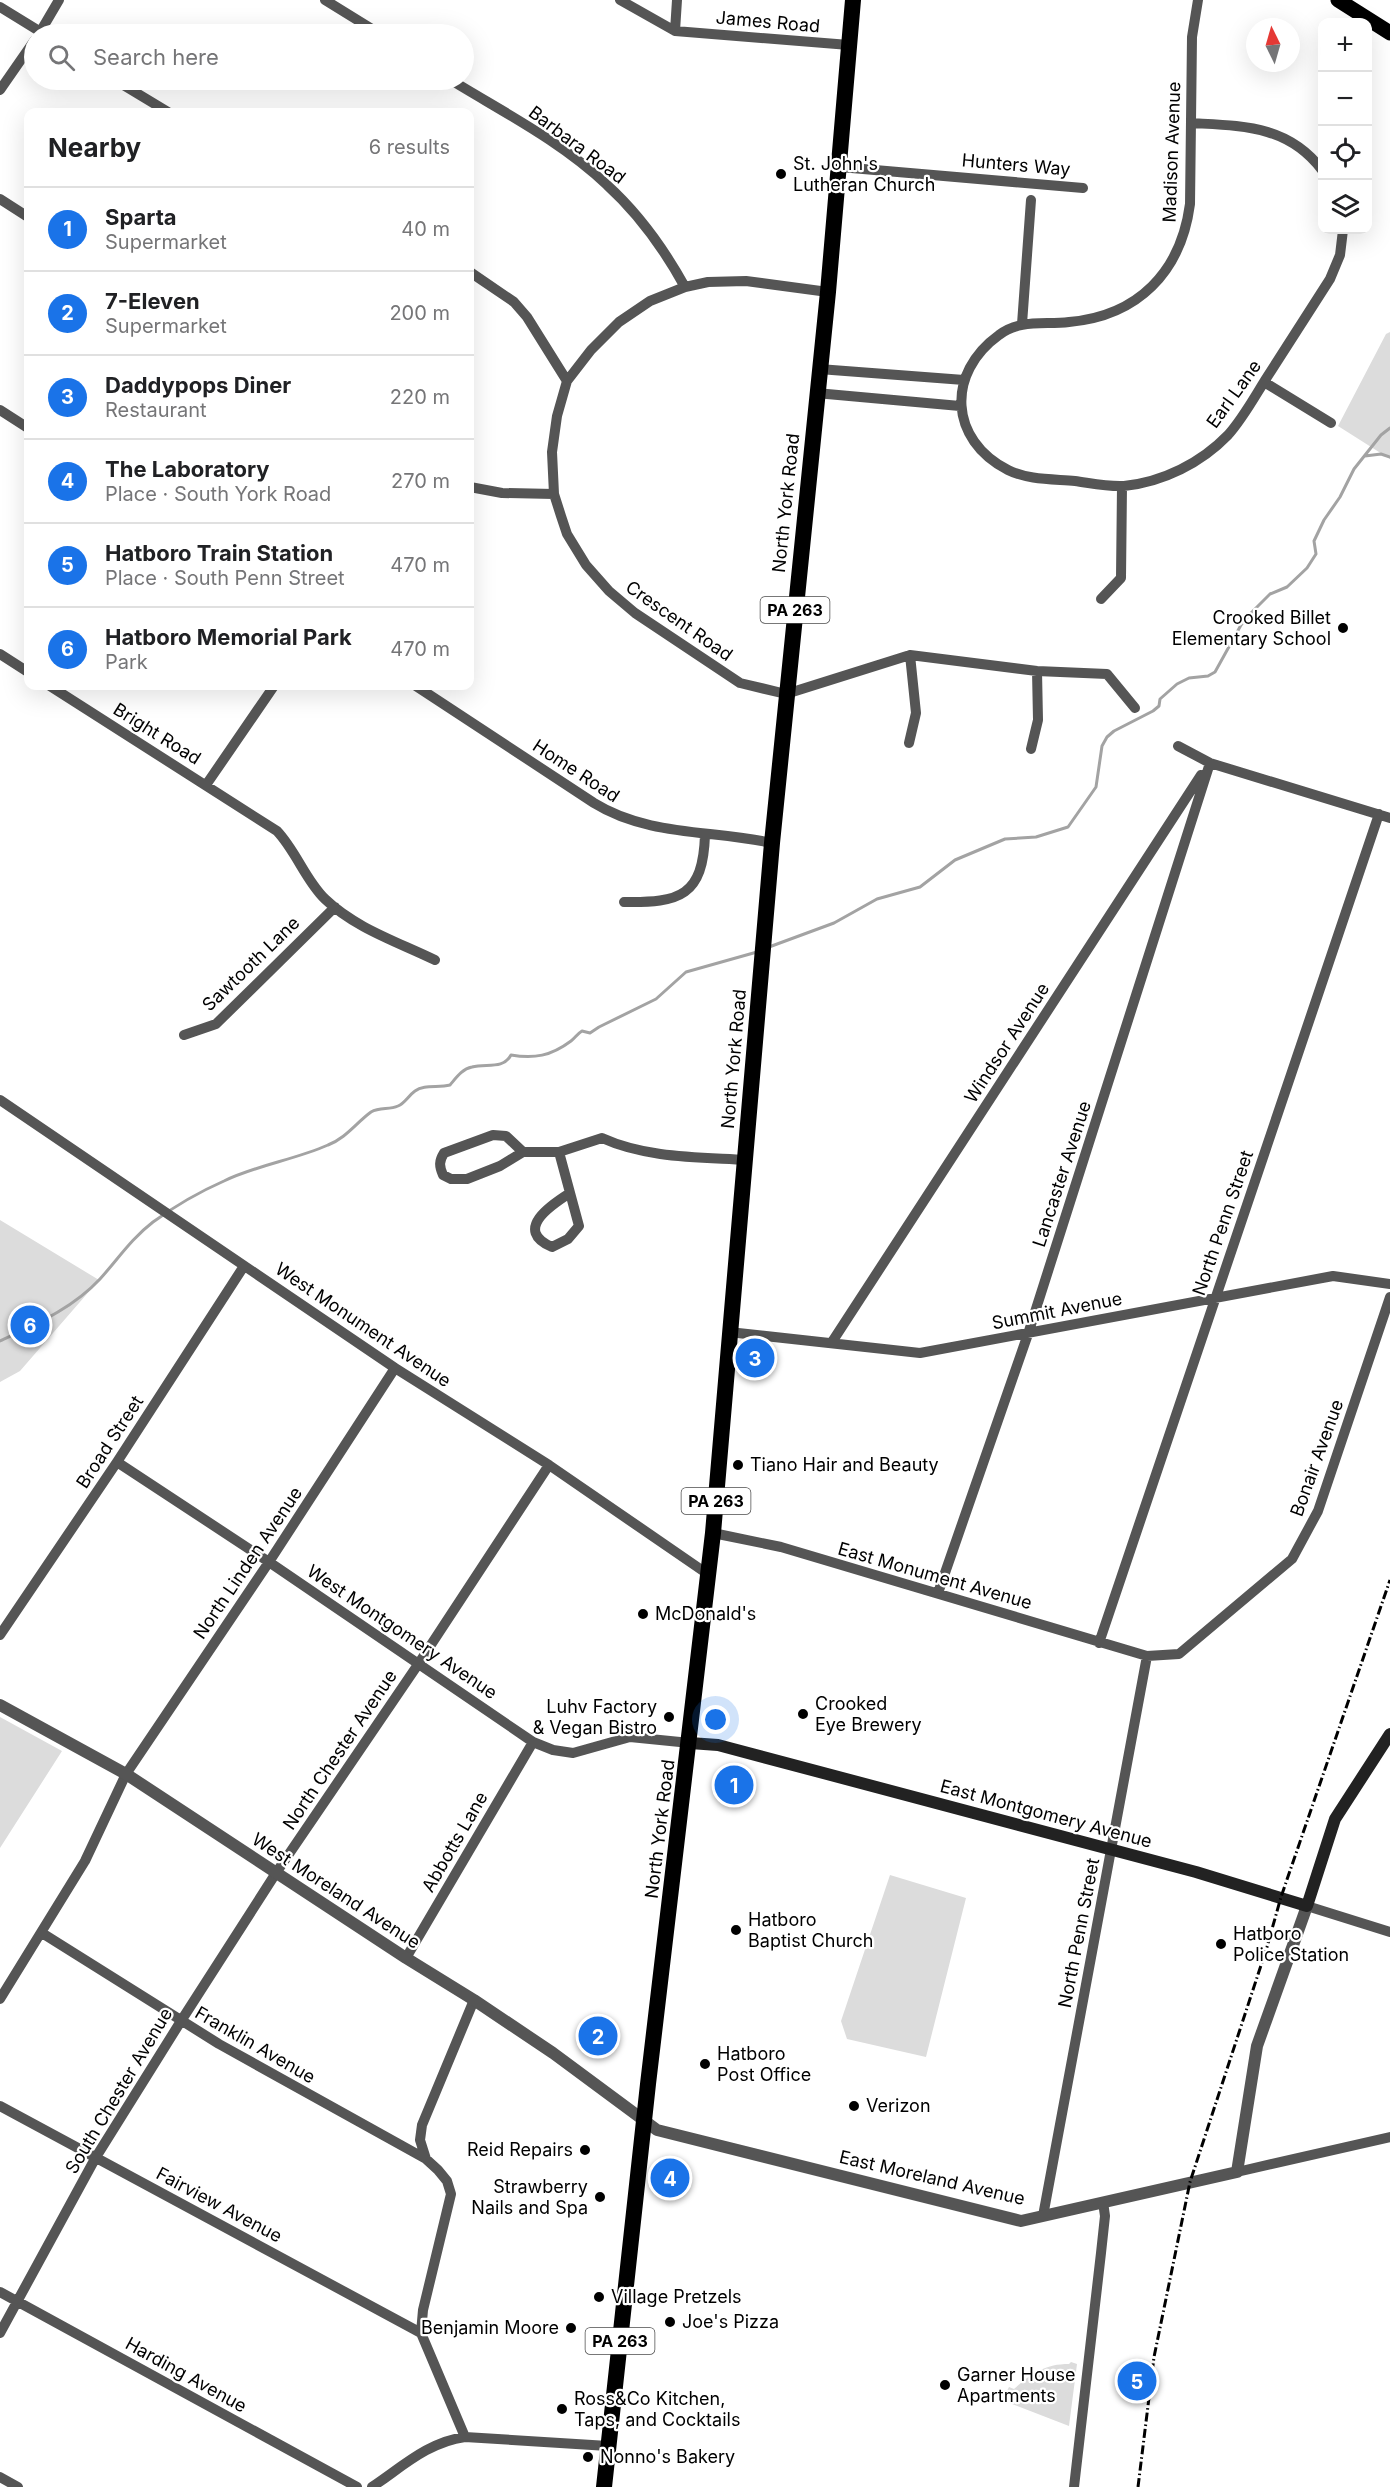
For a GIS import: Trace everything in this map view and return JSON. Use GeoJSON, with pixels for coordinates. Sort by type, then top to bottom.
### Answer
{"type":"FeatureCollection","features":[{"type":"Feature","properties":{"kind":"highway","name":"North York Road"},"geometry":{"type":"LineString","coordinates":[[644,2120],[709,1575],[764,929],[840,167],[853,0]]}},
{"type":"Feature","properties":{"kind":"highway","name":"PA 263"},"geometry":{"type":"LineString","coordinates":[[604,2487],[644,2120]]}},
{"type":"Feature","properties":{"kind":"main road"},"geometry":{"type":"LineString","coordinates":[[1338,0],[1390,33]]}},
{"type":"Feature","properties":{"kind":"main road"},"geometry":{"type":"LineString","coordinates":[[1307,1906],[1335,1819],[1390,1734]]}},
{"type":"Feature","properties":{"kind":"main road","name":"East Montgomery Avenue"},"geometry":{"type":"LineString","coordinates":[[690,1743],[718,1745],[1196,1872],[1307,1906]]}},
{"type":"Feature","properties":{"kind":"street"},"geometry":{"type":"LineString","coordinates":[[46,24],[59,0]]}},
{"type":"Feature","properties":{"kind":"street"},"geometry":{"type":"LineString","coordinates":[[325,0],[364,24]]}},
{"type":"Feature","properties":{"kind":"street","name":"James Road"},"geometry":{"type":"LineString","coordinates":[[620,0],[675,31],[849,45]]}},
{"type":"Feature","properties":{"kind":"street"},"geometry":{"type":"LineString","coordinates":[[675,31],[676,0]]}},
{"type":"Feature","properties":{"kind":"street","name":"Madison Avenue"},"geometry":{"type":"LineString","coordinates":[[964,380],[972,360],[1002,333],[1022,324],[1093,320],[1134,301],[1153,286],[1180,248],[1187,227],[1190,204],[1191,37],[1198,0]]}},
{"type":"Feature","properties":{"kind":"street"},"geometry":{"type":"LineString","coordinates":[[0,7],[24,25]]}},
{"type":"Feature","properties":{"kind":"street"},"geometry":{"type":"LineString","coordinates":[[0,90],[24,57]]}},
{"type":"Feature","properties":{"kind":"street"},"geometry":{"type":"LineString","coordinates":[[132,90],[161,108]]}},
{"type":"Feature","properties":{"kind":"street","name":"Barbara Road"},"geometry":{"type":"LineString","coordinates":[[467,90],[552,143],[606,183],[632,209],[653,236],[685,287]]}},
{"type":"Feature","properties":{"kind":"street"},"geometry":{"type":"LineString","coordinates":[[1191,123],[1242,126],[1270,131],[1295,144],[1318,165]]}},
{"type":"Feature","properties":{"kind":"street","name":"Hunters Way"},"geometry":{"type":"LineString","coordinates":[[840,167],[1083,188]]}},
{"type":"Feature","properties":{"kind":"street"},"geometry":{"type":"LineString","coordinates":[[0,199],[24,214]]}},
{"type":"Feature","properties":{"kind":"street"},"geometry":{"type":"LineString","coordinates":[[1022,324],[1031,200]]}},
{"type":"Feature","properties":{"kind":"street","name":"Earl Lane"},"geometry":{"type":"LineString","coordinates":[[960,406],[968,428],[979,447],[994,462],[1028,477],[1122,486],[1172,474],[1201,457],[1228,434],[1330,279],[1340,255],[1343,234]]}},
{"type":"Feature","properties":{"kind":"street"},"geometry":{"type":"LineString","coordinates":[[474,275],[514,302],[527,317],[567,381]]}},
{"type":"Feature","properties":{"kind":"street","name":"Crescent Road"},"geometry":{"type":"LineString","coordinates":[[786,694],[740,682],[635,613],[609,591],[586,565],[567,534],[554,494],[552,452],[557,416],[567,381],[591,350],[619,322],[650,301],[685,287],[708,282],[746,281],[828,292]]}},
{"type":"Feature","properties":{"kind":"street"},"geometry":{"type":"LineString","coordinates":[[816,393],[960,406],[964,380],[819,369]]}},
{"type":"Feature","properties":{"kind":"street"},"geometry":{"type":"LineString","coordinates":[[1264,382],[1331,423]]}},
{"type":"Feature","properties":{"kind":"street"},"geometry":{"type":"LineString","coordinates":[[0,410],[24,425]]}},
{"type":"Feature","properties":{"kind":"street"},"geometry":{"type":"LineString","coordinates":[[1101,599],[1121,578],[1122,486]]}},
{"type":"Feature","properties":{"kind":"street"},"geometry":{"type":"LineString","coordinates":[[474,488],[502,493],[554,494]]}},
{"type":"Feature","properties":{"kind":"street"},"geometry":{"type":"LineString","coordinates":[[0,654],[24,669]]}},
{"type":"Feature","properties":{"kind":"street"},"geometry":{"type":"LineString","coordinates":[[786,694],[910,655],[1037,671],[1107,674],[1135,708]]}},
{"type":"Feature","properties":{"kind":"street"},"geometry":{"type":"LineString","coordinates":[[909,743],[916,713],[910,655]]}},
{"type":"Feature","properties":{"kind":"street"},"geometry":{"type":"LineString","coordinates":[[1031,749],[1038,720],[1037,671]]}},
{"type":"Feature","properties":{"kind":"street","name":"Bright Road"},"geometry":{"type":"LineString","coordinates":[[56,690],[207,785],[271,690]]}},
{"type":"Feature","properties":{"kind":"street","name":"Home Road"},"geometry":{"type":"LineString","coordinates":[[422,690],[609,813],[625,820],[705,835],[744,837],[772,843]]}},
{"type":"Feature","properties":{"kind":"street"},"geometry":{"type":"LineString","coordinates":[[1178,746],[1210,763],[1390,818]]}},
{"type":"Feature","properties":{"kind":"street","name":"Lancaster Avenue"},"geometry":{"type":"LineString","coordinates":[[938,1593],[1028,1334],[1210,763]]}},
{"type":"Feature","properties":{"kind":"street","name":"Windsor Avenue"},"geometry":{"type":"LineString","coordinates":[[832,1342],[1210,763]]}},
{"type":"Feature","properties":{"kind":"street"},"geometry":{"type":"LineString","coordinates":[[207,785],[277,831],[289,844],[324,899],[352,920],[435,960]]}},
{"type":"Feature","properties":{"kind":"street","name":"North Penn Street"},"geometry":{"type":"LineString","coordinates":[[1099,1643],[1379,814]]}},
{"type":"Feature","properties":{"kind":"street"},"geometry":{"type":"LineString","coordinates":[[624,902],[665,899],[682,894],[692,886],[702,870],[705,835]]}},
{"type":"Feature","properties":{"kind":"street","name":"Sawtooth Lane"},"geometry":{"type":"LineString","coordinates":[[184,1035],[216,1024],[335,907]]}},
{"type":"Feature","properties":{"kind":"street","name":"West Monument Avenue"},"geometry":{"type":"LineString","coordinates":[[0,1100],[395,1368],[549,1465],[709,1575]]}},
{"type":"Feature","properties":{"kind":"street"},"geometry":{"type":"LineString","coordinates":[[523,1152],[506,1136],[493,1136],[444,1153],[439,1160],[440,1169],[443,1175],[451,1179],[467,1179],[500,1166],[523,1152],[559,1152],[602,1138],[623,1148],[646,1152],[746,1160]]}},
{"type":"Feature","properties":{"kind":"street"},"geometry":{"type":"LineString","coordinates":[[559,1152],[579,1226],[568,1239],[552,1247],[542,1242],[536,1232],[535,1224],[540,1215],[570,1193]]}},
{"type":"Feature","properties":{"kind":"street","name":"Broad Street"},"geometry":{"type":"LineString","coordinates":[[0,1635],[117,1462],[244,1266]]}},
{"type":"Feature","properties":{"kind":"street","name":"Summit Avenue"},"geometry":{"type":"LineString","coordinates":[[729,1332],[920,1353],[1333,1276],[1390,1284]]}},
{"type":"Feature","properties":{"kind":"street","name":"Bonair Avenue"},"geometry":{"type":"LineString","coordinates":[[1147,1656],[1179,1654],[1292,1559],[1318,1512],[1390,1297]]}},
{"type":"Feature","properties":{"kind":"street","name":"North Linden Avenue"},"geometry":{"type":"LineString","coordinates":[[0,1999],[85,1861],[126,1774],[269,1562],[395,1368]]}},
{"type":"Feature","properties":{"kind":"street","name":"West Montgomery Avenue"},"geometry":{"type":"LineString","coordinates":[[117,1462],[419,1663],[532,1742],[553,1750],[573,1753],[630,1737],[690,1743]]}},
{"type":"Feature","properties":{"kind":"street","name":"North Chester Avenue"},"geometry":{"type":"LineString","coordinates":[[276,1873],[419,1663],[549,1465]]}},
{"type":"Feature","properties":{"kind":"street","name":"East Monument Avenue"},"geometry":{"type":"LineString","coordinates":[[713,1533],[757,1541],[1147,1656]]}},
{"type":"Feature","properties":{"kind":"street","name":"North Penn Street"},"geometry":{"type":"LineString","coordinates":[[1043,2216],[1147,1656]]}},
{"type":"Feature","properties":{"kind":"street","name":"West Moreland Avenue"},"geometry":{"type":"LineString","coordinates":[[0,1705],[126,1774],[406,1958],[474,2000],[553,2053],[644,2120]]}},
{"type":"Feature","properties":{"kind":"street","name":"Abbotts Lane"},"geometry":{"type":"LineString","coordinates":[[406,1958],[532,1742]]}},
{"type":"Feature","properties":{"kind":"street","name":"South Chester Avenue"},"geometry":{"type":"LineString","coordinates":[[0,2333],[96,2157],[180,2021],[276,1873]]}},
{"type":"Feature","properties":{"kind":"street"},"geometry":{"type":"LineString","coordinates":[[1237,2172],[1257,2046],[1307,1906]]}},
{"type":"Feature","properties":{"kind":"street","name":"East Montgomery Avenue"},"geometry":{"type":"LineString","coordinates":[[1307,1906],[1390,1932]]}},
{"type":"Feature","properties":{"kind":"street","name":"Franklin Avenue"},"geometry":{"type":"LineString","coordinates":[[42,1933],[180,2021],[426,2159],[438,2169],[447,2181],[451,2194],[423,2310],[422,2333]]}},
{"type":"Feature","properties":{"kind":"street"},"geometry":{"type":"LineString","coordinates":[[426,2159],[420,2140],[422,2125],[474,2000]]}},
{"type":"Feature","properties":{"kind":"street","name":"Fairview Avenue"},"geometry":{"type":"LineString","coordinates":[[0,2106],[422,2333]]}},
{"type":"Feature","properties":{"kind":"street","name":"East Moreland Avenue"},"geometry":{"type":"LineString","coordinates":[[644,2120],[657,2130],[1021,2221],[1390,2137]]}},
{"type":"Feature","properties":{"kind":"street"},"geometry":{"type":"LineString","coordinates":[[1074,2487],[1103,2235],[1104,2202]]}},
{"type":"Feature","properties":{"kind":"street","name":"Harding Avenue"},"geometry":{"type":"LineString","coordinates":[[0,2292],[357,2487]]}},
{"type":"Feature","properties":{"kind":"street"},"geometry":{"type":"LineString","coordinates":[[422,2333],[465,2437]]}},
{"type":"Feature","properties":{"kind":"street"},"geometry":{"type":"LineString","coordinates":[[372,2487],[432,2445],[447,2439],[465,2437],[608,2446]]}},
{"type":"Feature","properties":{"kind":"street"},"geometry":{"type":"LineString","coordinates":[[0,2477],[18,2487]]}},
{"type":"Feature","properties":{"kind":"shaded area"},"geometry":{"type":"Polygon","coordinates":[[[1390,332],[1390,459],[1338,426],[1386,334],[1390,332]]]}},
{"type":"Feature","properties":{"kind":"shaded area"},"geometry":{"type":"Polygon","coordinates":[[[0,1220],[99,1280],[20,1371],[0,1382],[0,1220]]]}},
{"type":"Feature","properties":{"kind":"shaded area"},"geometry":{"type":"Polygon","coordinates":[[[0,1717],[62,1751],[0,1848],[0,1717]]]}},
{"type":"Feature","properties":{"kind":"shaded area"},"geometry":{"type":"Polygon","coordinates":[[[890,1875],[966,1898],[926,2057],[847,2039],[841,2021],[890,1875]]]}},
{"type":"Feature","properties":{"kind":"shaded area"},"geometry":{"type":"Polygon","coordinates":[[[1071,2362],[1077,2364],[1069,2426],[1012,2404],[1005,2395],[1009,2387],[1014,2389],[1039,2370],[1071,2362]]]}},
{"type":"Feature","properties":{"kind":"waterway"},"geometry":{"type":"LineString","coordinates":[[769,947],[834,923],[877,899],[920,887],[955,860],[1005,839],[1036,837],[1068,827],[1096,787],[1102,746],[1107,737],[1153,711],[1159,706],[1160,699],[1177,684],[1189,678],[1208,676],[1215,672],[1241,625],[1250,614],[1270,594],[1287,587],[1307,568],[1316,554],[1314,541],[1354,469],[1381,435],[1390,428]]}},
{"type":"Feature","properties":{"kind":"waterway"},"geometry":{"type":"LineString","coordinates":[[1365,456],[1381,454],[1390,457]]}},
{"type":"Feature","properties":{"kind":"waterway"},"geometry":{"type":"LineString","coordinates":[[0,1341],[53,1315],[78,1299],[100,1279],[145,1228],[170,1210],[205,1190],[237,1175],[328,1145],[346,1134],[371,1112],[398,1106],[419,1089],[450,1085],[468,1068],[503,1063],[511,1055],[527,1057],[556,1050],[582,1031],[590,1033],[656,999],[686,972],[757,952]]}},
{"type":"Feature","properties":{"kind":"railway"},"geometry":{"type":"LineString","coordinates":[[1138,2487],[1154,2357],[1190,2182],[1267,1947],[1281,1897],[1390,1580]]}},
{"type":"Feature","properties":{"kind":"place","name":"St. John's Lutheran Church"},"geometry":{"type":"Point","coordinates":[781,174]}},
{"type":"Feature","properties":{"kind":"place","name":"Crooked Billet Elementary School"},"geometry":{"type":"Point","coordinates":[1343,628]}},
{"type":"Feature","properties":{"kind":"place","name":"Hatboro Memorial Park"},"geometry":{"type":"Point","coordinates":[30,1325]}},
{"type":"Feature","properties":{"kind":"place","name":"Daddypops Diner"},"geometry":{"type":"Point","coordinates":[755,1358]}},
{"type":"Feature","properties":{"kind":"place","name":"Tiano Hair and Beauty"},"geometry":{"type":"Point","coordinates":[738,1465]}},
{"type":"Feature","properties":{"kind":"place","name":"McDonald's"},"geometry":{"type":"Point","coordinates":[643,1614]}},
{"type":"Feature","properties":{"kind":"place","name":"Crooked Eye Brewery"},"geometry":{"type":"Point","coordinates":[803,1714]}},
{"type":"Feature","properties":{"kind":"place","name":"Luhv Factory & Vegan Bistro"},"geometry":{"type":"Point","coordinates":[669,1717]}},
{"type":"Feature","properties":{"kind":"place","name":"Sparta"},"geometry":{"type":"Point","coordinates":[734,1785]}},
{"type":"Feature","properties":{"kind":"place","name":"Hatboro Baptist Church"},"geometry":{"type":"Point","coordinates":[736,1930]}},
{"type":"Feature","properties":{"kind":"place","name":"Hatboro Police Station"},"geometry":{"type":"Point","coordinates":[1221,1944]}},
{"type":"Feature","properties":{"kind":"place","name":"7-Eleven"},"geometry":{"type":"Point","coordinates":[598,2036]}},
{"type":"Feature","properties":{"kind":"place","name":"Hatboro Post Office"},"geometry":{"type":"Point","coordinates":[705,2064]}},
{"type":"Feature","properties":{"kind":"place","name":"Verizon"},"geometry":{"type":"Point","coordinates":[854,2106]}},
{"type":"Feature","properties":{"kind":"place","name":"Reid Repairs"},"geometry":{"type":"Point","coordinates":[585,2150]}},
{"type":"Feature","properties":{"kind":"place","name":"The Laboratory"},"geometry":{"type":"Point","coordinates":[670,2178]}},
{"type":"Feature","properties":{"kind":"place","name":"Strawberry Nails and Spa"},"geometry":{"type":"Point","coordinates":[600,2197]}},
{"type":"Feature","properties":{"kind":"place","name":"Village Pretzels"},"geometry":{"type":"Point","coordinates":[599,2297]}},
{"type":"Feature","properties":{"kind":"place","name":"Joe's Pizza"},"geometry":{"type":"Point","coordinates":[670,2322]}},
{"type":"Feature","properties":{"kind":"place","name":"Benjamin Moore"},"geometry":{"type":"Point","coordinates":[571,2328]}},
{"type":"Feature","properties":{"kind":"place","name":"Hatboro Train Station"},"geometry":{"type":"Point","coordinates":[1137,2381]}},
{"type":"Feature","properties":{"kind":"place","name":"Garner House Apartments"},"geometry":{"type":"Point","coordinates":[945,2385]}},
{"type":"Feature","properties":{"kind":"place","name":"Ross&Co Kitchen, Taps, and Cocktails"},"geometry":{"type":"Point","coordinates":[562,2409]}},
{"type":"Feature","properties":{"kind":"place","name":"Nonno's Bakery"},"geometry":{"type":"Point","coordinates":[588,2457]}}]}
